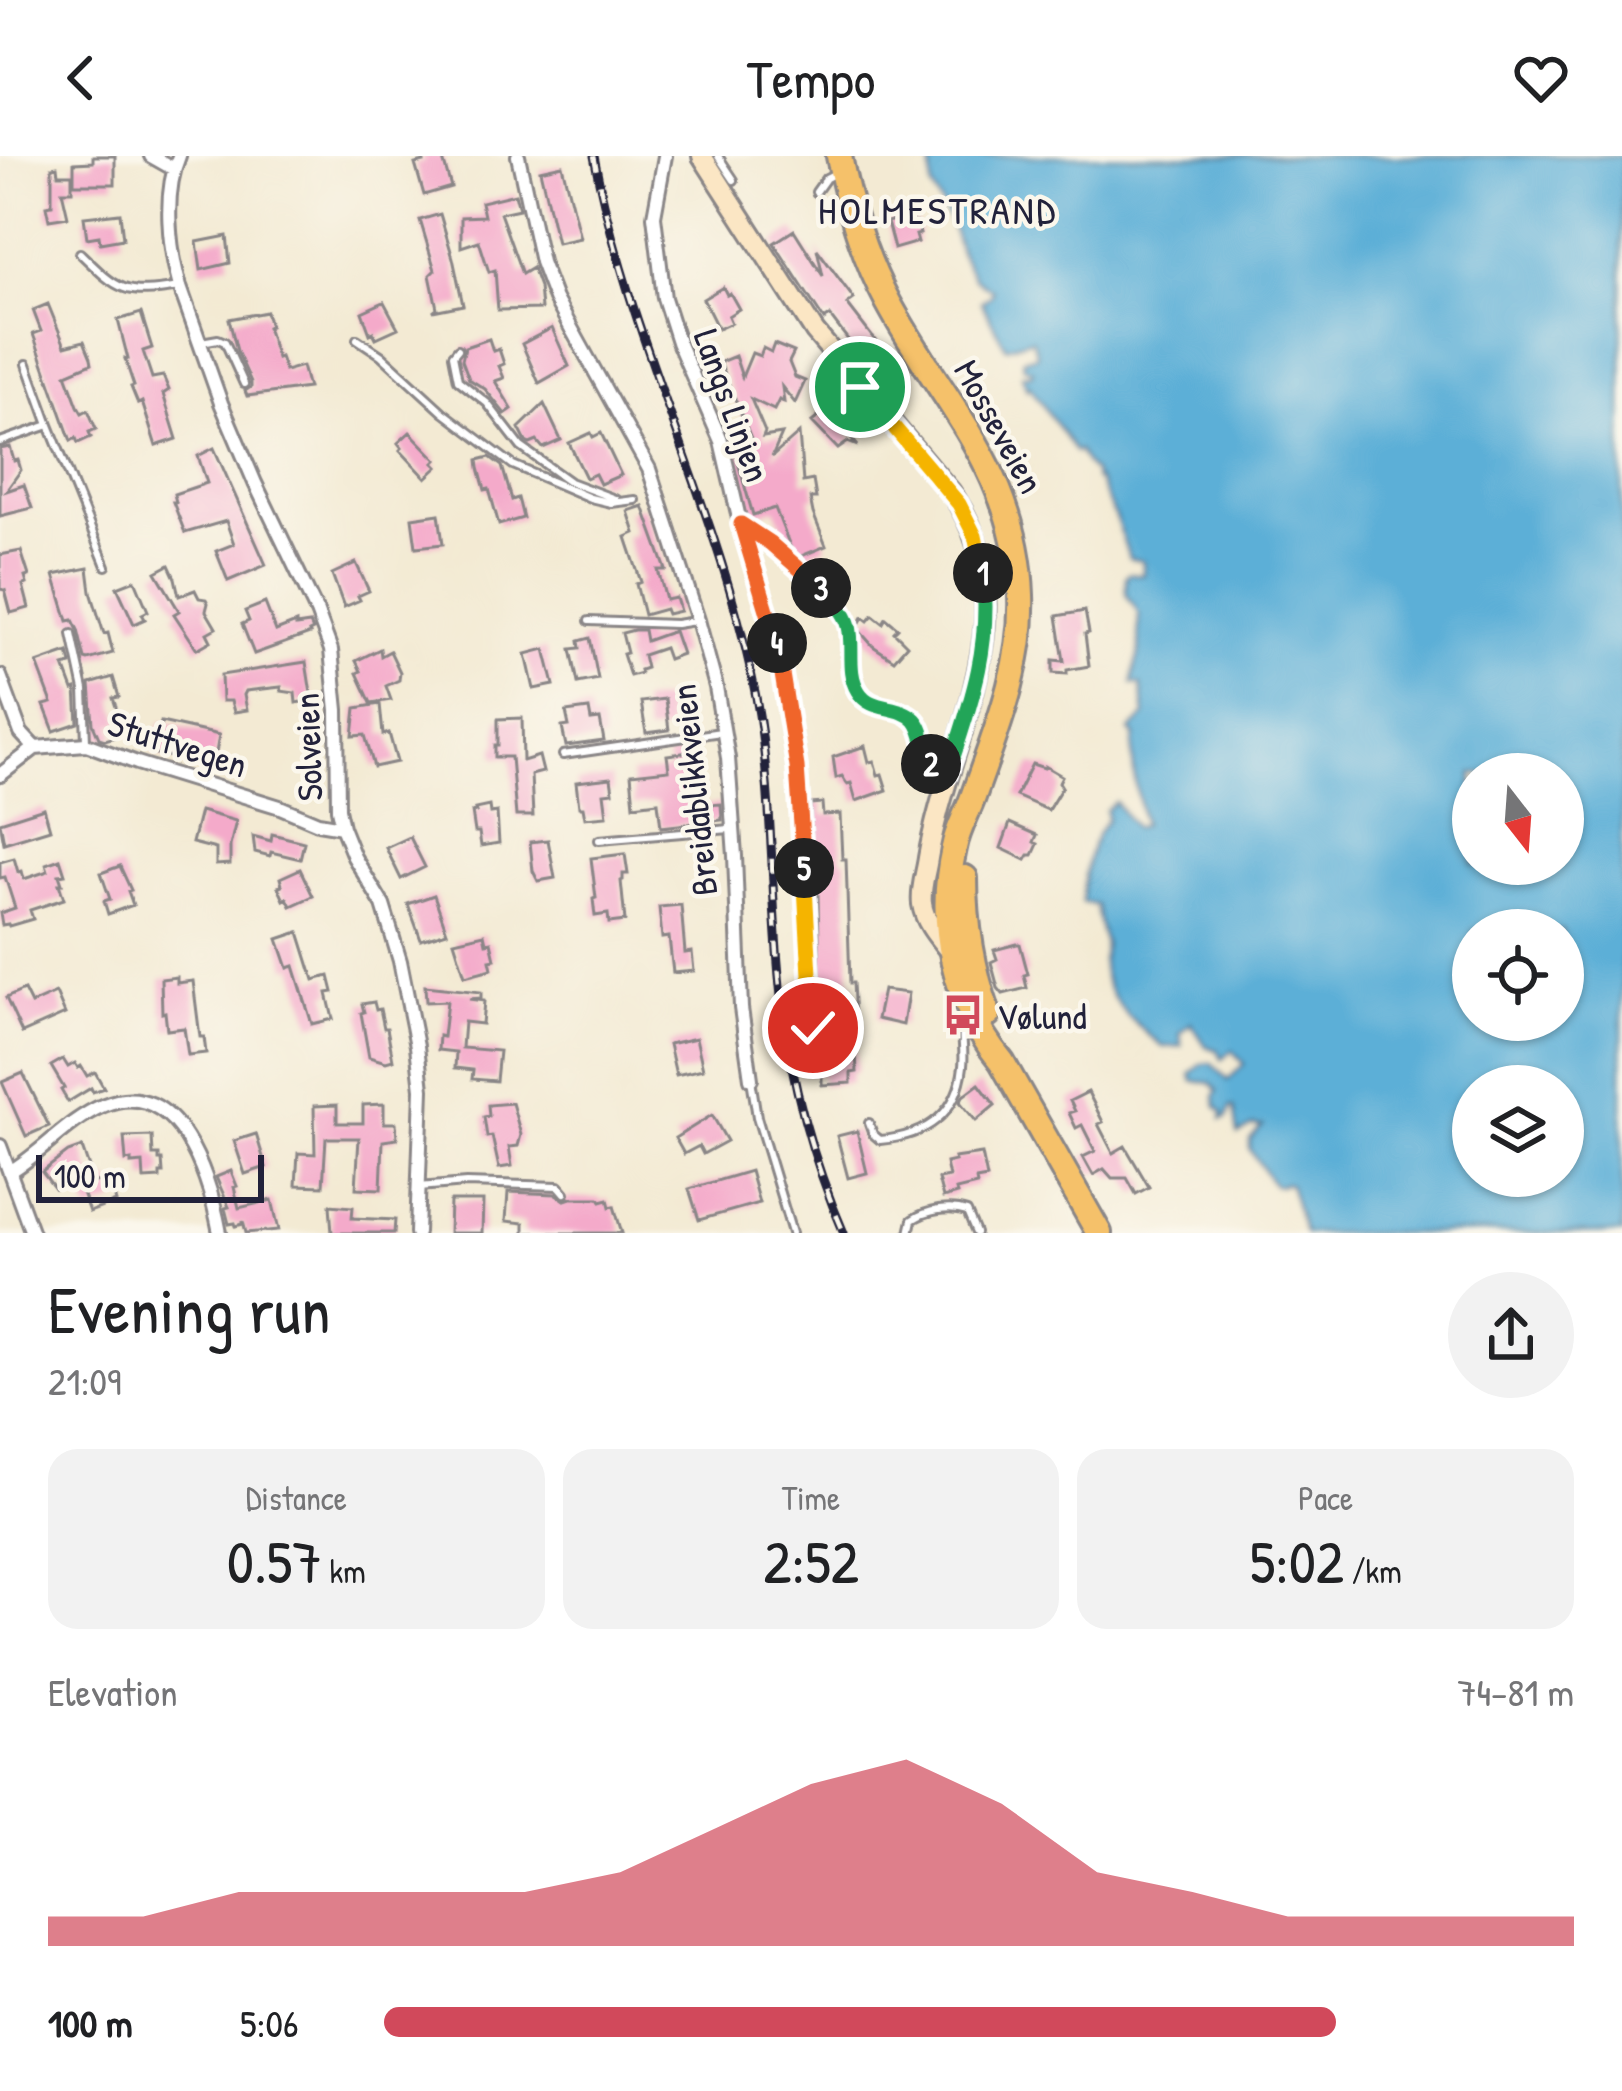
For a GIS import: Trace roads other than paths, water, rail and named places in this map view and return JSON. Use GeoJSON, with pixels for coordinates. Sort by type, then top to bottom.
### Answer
{"type":"FeatureCollection","features":[{"type":"Feature","properties":{"kind":"highway","name":"Mosseveien"},"geometry":{"type":"LineString","coordinates":[[840,163],[859,239],[876,278],[988,464],[1014,535],[1022,599],[1018,646],[972,799],[952,956],[969,1011],[1100,1233]]}},
{"type":"Feature","properties":{"kind":"highway","name":"Mosseveien"},"geometry":{"type":"LineString","coordinates":[[958,926],[1002,1062]]}},
{"type":"Feature","properties":{"kind":"street"},"geometry":{"type":"LineString","coordinates":[[151,156],[176,163]]}},
{"type":"Feature","properties":{"kind":"street","name":"Breidablikkveien"},"geometry":{"type":"LineString","coordinates":[[518,156],[541,262],[554,298],[656,485],[698,620],[725,732],[741,1008],[751,1079]]}},
{"type":"Feature","properties":{"kind":"street","name":"Langs Linjen"},"geometry":{"type":"LineString","coordinates":[[664,156],[654,215],[664,298],[721,441],[778,644],[800,807]]}},
{"type":"Feature","properties":{"kind":"street"},"geometry":{"type":"LineString","coordinates":[[702,156],[815,332],[951,492],[970,524],[983,578],[984,636],[974,693],[935,819],[921,896],[933,931],[952,956]]}},
{"type":"Feature","properties":{"kind":"street","name":"Solveien"},"geometry":{"type":"LineString","coordinates":[[176,163],[170,202],[180,287],[255,483],[331,650],[338,710],[338,808],[353,857],[383,904],[409,1003],[422,1089],[417,1233]]}},
{"type":"Feature","properties":{"kind":"street"},"geometry":{"type":"LineString","coordinates":[[0,676],[21,734],[35,748],[0,776]]}},
{"type":"Feature","properties":{"kind":"street","name":"Stuttvegen"},"geometry":{"type":"LineString","coordinates":[[35,748],[86,744],[280,807],[318,824],[342,827]]}},
{"type":"Feature","properties":{"kind":"street"},"geometry":{"type":"LineString","coordinates":[[926,872],[936,906],[958,926]]}},
{"type":"Feature","properties":{"kind":"street"},"geometry":{"type":"LineString","coordinates":[[11,1171],[97,1108],[123,1100],[148,1104],[170,1116],[195,1151],[220,1233]]}},
{"type":"Feature","properties":{"kind":"street"},"geometry":{"type":"LineString","coordinates":[[0,1147],[32,1233]]}},
{"type":"Feature","properties":{"kind":"lane"},"geometry":{"type":"LineString","coordinates":[[718,156],[734,180]]}},
{"type":"Feature","properties":{"kind":"lane","name":"Mosseveien"},"geometry":{"type":"LineString","coordinates":[[816,192],[840,163]]}},
{"type":"Feature","properties":{"kind":"lane"},"geometry":{"type":"LineString","coordinates":[[80,253],[115,286],[180,287]]}},
{"type":"Feature","properties":{"kind":"lane"},"geometry":{"type":"LineString","coordinates":[[198,343],[218,339],[225,343],[244,384]]}},
{"type":"Feature","properties":{"kind":"lane"},"geometry":{"type":"LineString","coordinates":[[357,339],[442,412],[513,464],[611,503],[635,500],[656,485]]}},
{"type":"Feature","properties":{"kind":"lane"},"geometry":{"type":"LineString","coordinates":[[458,349],[453,360],[458,380],[487,404],[521,447],[570,482],[613,500],[635,500]]}},
{"type":"Feature","properties":{"kind":"lane"},"geometry":{"type":"LineString","coordinates":[[27,364],[106,566]]}},
{"type":"Feature","properties":{"kind":"lane"},"geometry":{"type":"LineString","coordinates":[[0,442],[49,425]]}},
{"type":"Feature","properties":{"kind":"lane"},"geometry":{"type":"LineString","coordinates":[[741,524],[770,543],[835,602],[850,631],[850,666],[857,690],[872,705],[915,720],[928,760],[947,775]]}},
{"type":"Feature","properties":{"kind":"lane"},"geometry":{"type":"LineString","coordinates":[[589,621],[676,625],[698,620]]}},
{"type":"Feature","properties":{"kind":"lane"},"geometry":{"type":"LineString","coordinates":[[72,634],[84,690],[86,744]]}},
{"type":"Feature","properties":{"kind":"lane"},"geometry":{"type":"LineString","coordinates":[[563,755],[725,732]]}},
{"type":"Feature","properties":{"kind":"lane","name":"Langs Linjen"},"geometry":{"type":"LineString","coordinates":[[800,807],[813,1028]]}},
{"type":"Feature","properties":{"kind":"lane"},"geometry":{"type":"LineString","coordinates":[[599,840],[734,829]]}},
{"type":"Feature","properties":{"kind":"lane"},"geometry":{"type":"LineString","coordinates":[[869,1123],[880,1140],[892,1139],[946,1114],[963,1071],[961,1030],[969,1011]]}},
{"type":"Feature","properties":{"kind":"lane","name":"Breidablikkveien"},"geometry":{"type":"LineString","coordinates":[[751,1079],[757,1117],[791,1233]]}},
{"type":"Feature","properties":{"kind":"lane"},"geometry":{"type":"LineString","coordinates":[[418,1187],[466,1183],[559,1186],[565,1193]]}},
{"type":"Feature","properties":{"kind":"lane"},"geometry":{"type":"LineString","coordinates":[[909,1233],[918,1215],[947,1209],[967,1212],[976,1233]]}},
{"type":"Feature","properties":{"kind":"water"},"geometry":{"type":"Polygon","coordinates":[[[934,156],[1622,156],[1622,1233],[1304,1233],[1289,1184],[1273,1185],[1250,1149],[1250,1140],[1263,1126],[1238,1134],[1234,1107],[1222,1119],[1215,1096],[1218,1091],[1211,1083],[1193,1081],[1191,1074],[1202,1064],[1212,1063],[1228,1080],[1244,1064],[1232,1050],[1222,1059],[1218,1050],[1206,1046],[1191,1023],[1180,1034],[1182,1046],[1163,1047],[1115,999],[1104,974],[1104,942],[1096,905],[1082,902],[1088,858],[1107,820],[1106,810],[1115,802],[1135,828],[1143,825],[1133,767],[1135,736],[1130,731],[1145,716],[1141,685],[1133,684],[1139,614],[1126,594],[1126,577],[1129,573],[1143,575],[1143,561],[1129,558],[1098,480],[1029,385],[1027,389],[1022,375],[1033,370],[1024,367],[1023,359],[1037,355],[1032,339],[1006,347],[981,302],[992,290],[974,278],[932,188],[934,156]]]}},
{"type":"Feature","properties":{"kind":"railway"},"geometry":{"type":"LineString","coordinates":[[594,156],[629,293],[740,628],[762,734],[781,996],[790,1057],[812,1146],[844,1233]]}},
{"type":"Feature","properties":{"kind":"place","name":"Vølund"},"geometry":{"type":"Point","coordinates":[963,1015]}},
{"type":"Feature","properties":{"kind":"district","name":"HOLMESTRAND"},"geometry":{"type":"Point","coordinates":[938,209]}}]}
